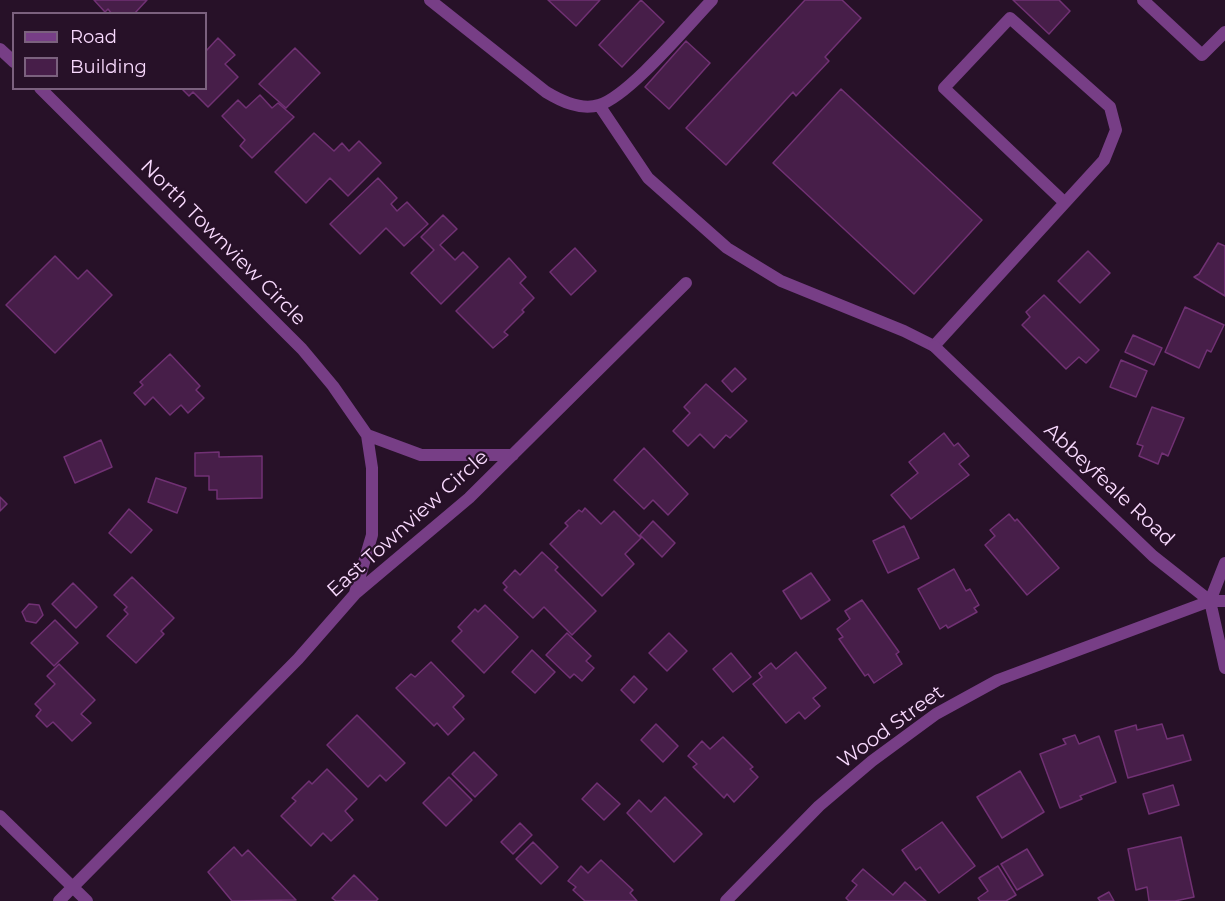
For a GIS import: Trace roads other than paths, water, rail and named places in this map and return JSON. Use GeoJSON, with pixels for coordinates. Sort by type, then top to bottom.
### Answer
{"type":"FeatureCollection","features":[{"type":"Feature","properties":{"kind":"street"},"geometry":{"type":"LineString","coordinates":[[430,0],[546,92],[567,104],[599,105],[634,82],[712,0]]}},
{"type":"Feature","properties":{"kind":"street"},"geometry":{"type":"LineString","coordinates":[[1143,0],[1202,55],[1225,32]]}},
{"type":"Feature","properties":{"kind":"street"},"geometry":{"type":"LineString","coordinates":[[934,346],[1104,160],[1116,130],[1110,107],[1010,18],[944,88],[1064,202]]}},
{"type":"Feature","properties":{"kind":"street"},"geometry":{"type":"LineString","coordinates":[[0,49],[12,60]]}},
{"type":"Feature","properties":{"kind":"street","name":"North Townview Circle"},"geometry":{"type":"LineString","coordinates":[[42,90],[302,349],[333,386],[367,435],[372,468],[372,535],[355,594]]}},
{"type":"Feature","properties":{"kind":"street","name":"Abbeyfeale Road"},"geometry":{"type":"LineString","coordinates":[[599,105],[648,178],[726,248],[781,281],[904,331],[934,346],[1153,556],[1210,601]]}},
{"type":"Feature","properties":{"kind":"street","name":"East Townview Circle"},"geometry":{"type":"LineString","coordinates":[[59,901],[298,659],[355,594],[469,498],[686,283]]}},
{"type":"Feature","properties":{"kind":"street"},"geometry":{"type":"LineString","coordinates":[[367,435],[422,455],[513,455]]}},
{"type":"Feature","properties":{"kind":"street"},"geometry":{"type":"LineString","coordinates":[[1225,563],[1210,601],[1225,668]]}},
{"type":"Feature","properties":{"kind":"street"},"geometry":{"type":"LineString","coordinates":[[1210,601],[1225,601]]}},
{"type":"Feature","properties":{"kind":"street","name":"Wood Street"},"geometry":{"type":"LineString","coordinates":[[726,901],[819,806],[872,760],[936,714],[998,680],[1210,601]]}},
{"type":"Feature","properties":{"kind":"street"},"geometry":{"type":"LineString","coordinates":[[0,816],[87,901]]}}]}
